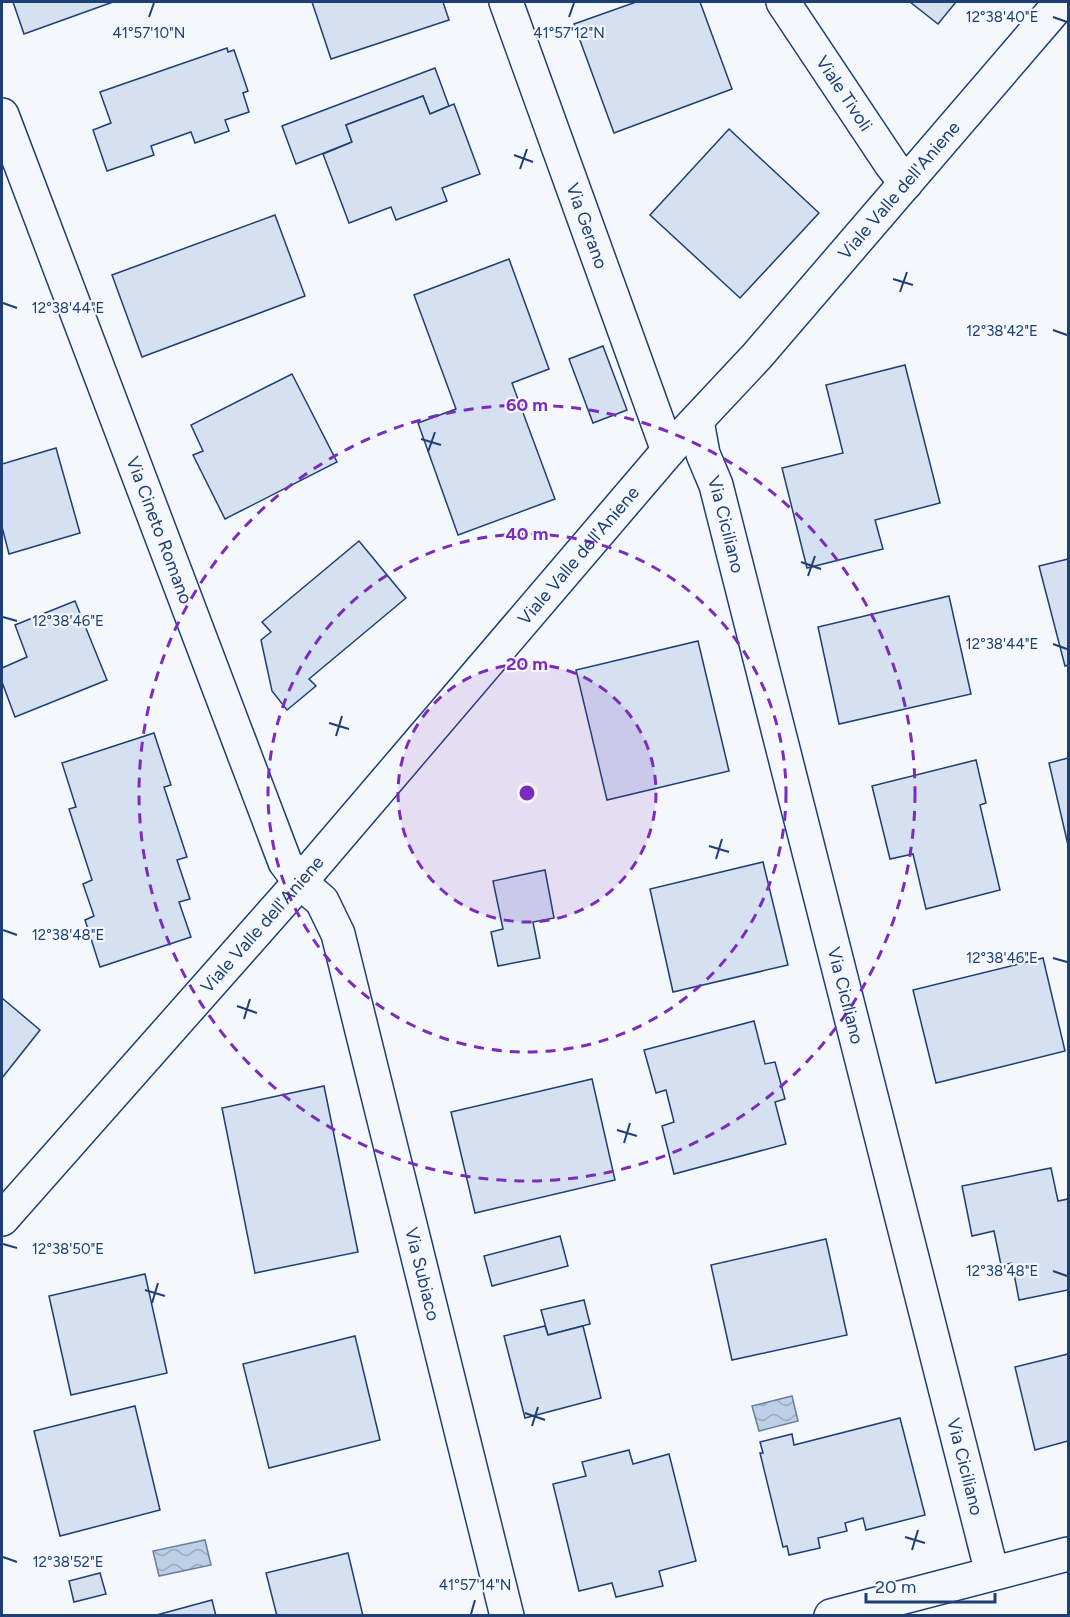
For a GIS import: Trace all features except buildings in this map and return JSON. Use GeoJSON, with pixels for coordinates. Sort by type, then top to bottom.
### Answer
{"type":"FeatureCollection","features":[{"type":"Feature","properties":{"kind":"street","name":"Via Gerano"},"geometry":{"type":"LineString","coordinates":[[506,2],[668,452]]}},
{"type":"Feature","properties":{"kind":"street","name":"Viale Tivoli"},"geometry":{"type":"LineString","coordinates":[[783,2],[906,183]]}},
{"type":"Feature","properties":{"kind":"street","name":"Viale Valle dell'Aniene"},"geometry":{"type":"LineString","coordinates":[[2,1219],[300,882],[668,452],[757,356],[1061,2]]}},
{"type":"Feature","properties":{"kind":"street"},"geometry":{"type":"LineString","coordinates":[[1066,2],[1068,12]]}},
{"type":"Feature","properties":{"kind":"street","name":"Via Cineto Romano"},"geometry":{"type":"LineString","coordinates":[[2,115],[285,862],[300,882],[322,901],[338,934]]}},
{"type":"Feature","properties":{"kind":"street","name":"Via Ciciliano"},"geometry":{"type":"LineString","coordinates":[[698,420],[703,454],[716,485],[992,1573]]}},
{"type":"Feature","properties":{"kind":"street","name":"Via Subiaco"},"geometry":{"type":"LineString","coordinates":[[338,934],[507,1616]]}},
{"type":"Feature","properties":{"kind":"street"},"geometry":{"type":"LineString","coordinates":[[831,1616],[1068,1554]]}},
{"type":"Feature","properties":{"kind":"water"},"geometry":{"type":"Polygon","coordinates":[[[792,1396],[798,1421],[759,1431],[752,1406],[792,1396]]]}},
{"type":"Feature","properties":{"kind":"water"},"geometry":{"type":"Polygon","coordinates":[[[205,1540],[211,1565],[159,1576],[153,1551],[205,1540]]]}}]}
